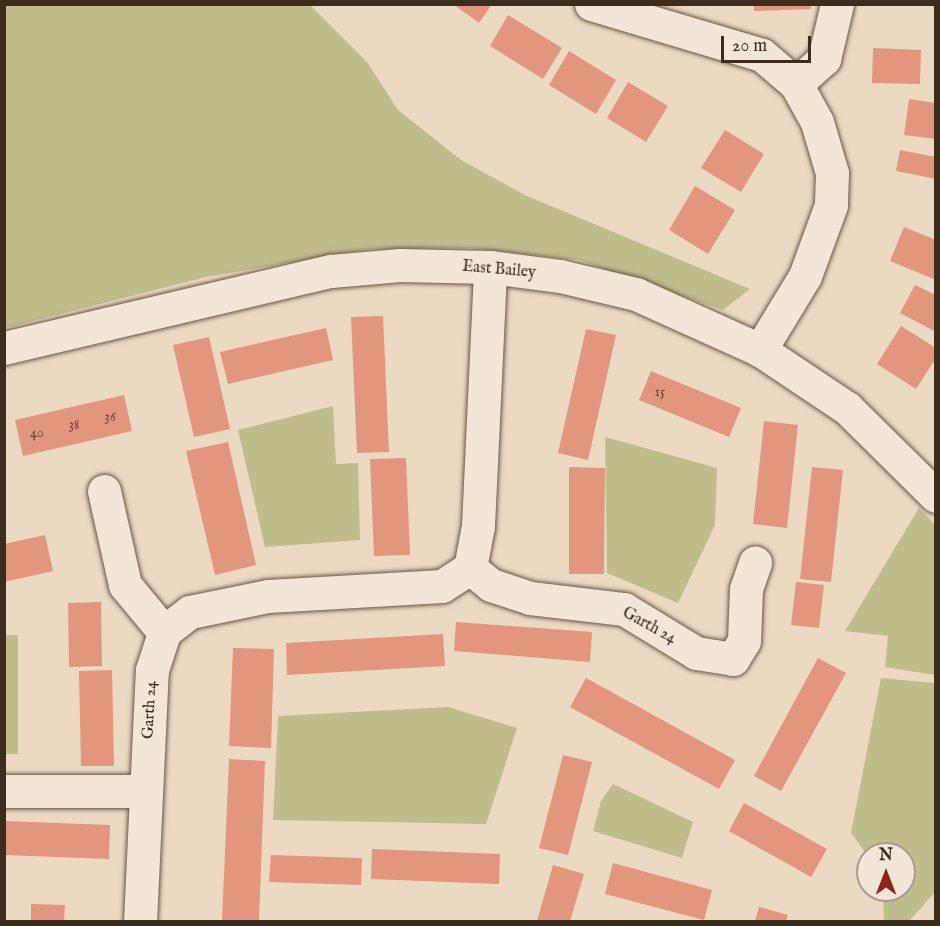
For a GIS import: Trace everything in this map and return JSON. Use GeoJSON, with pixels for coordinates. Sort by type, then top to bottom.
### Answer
{"type":"FeatureCollection","features":[{"type":"Feature","properties":{"kind":"street"},"geometry":{"type":"LineString","coordinates":[[591,4],[762,55],[796,84],[817,122],[832,173],[831,205],[805,276],[760,350]]}},
{"type":"Feature","properties":{"kind":"street"},"geometry":{"type":"LineString","coordinates":[[796,84],[824,60],[837,4]]}},
{"type":"Feature","properties":{"kind":"street","name":"East Bailey"},"geometry":{"type":"LineString","coordinates":[[4,348],[332,271],[400,265],[490,267],[636,294],[760,350],[847,408],[936,496]]}},
{"type":"Feature","properties":{"kind":"street"},"geometry":{"type":"LineString","coordinates":[[104,491],[125,585],[164,632],[190,612],[268,596],[442,586],[470,568],[478,526],[490,267]]}},
{"type":"Feature","properties":{"kind":"street","name":"Garth 24"},"geometry":{"type":"LineString","coordinates":[[470,568],[491,585],[530,598],[624,609],[696,653],[734,659],[744,641],[746,589],[756,563]]}},
{"type":"Feature","properties":{"kind":"street","name":"Garth 24"},"geometry":{"type":"LineString","coordinates":[[140,921],[144,791],[152,670],[164,632]]}},
{"type":"Feature","properties":{"kind":"street"},"geometry":{"type":"LineString","coordinates":[[4,791],[144,791]]}},
{"type":"Feature","properties":{"kind":"shaded area"},"geometry":{"type":"Polygon","coordinates":[[[5,5],[310,5],[367,62],[398,110],[461,160],[527,196],[750,289],[723,310],[579,260],[472,248],[369,249],[206,277],[5,328],[5,5]]]}},
{"type":"Feature","properties":{"kind":"shaded area"},"geometry":{"type":"Polygon","coordinates":[[[333,406],[336,464],[358,463],[360,540],[265,547],[238,430],[333,406]]]}},
{"type":"Feature","properties":{"kind":"shaded area"},"geometry":{"type":"Polygon","coordinates":[[[605,437],[717,468],[715,525],[678,603],[607,573],[605,437]]]}},
{"type":"Feature","properties":{"kind":"shaded area"},"geometry":{"type":"Polygon","coordinates":[[[919,508],[935,525],[935,675],[885,667],[888,636],[845,631],[919,508]]]}},
{"type":"Feature","properties":{"kind":"shaded area"},"geometry":{"type":"Polygon","coordinates":[[[5,635],[18,635],[18,754],[5,754],[5,635]]]}},
{"type":"Feature","properties":{"kind":"shaded area"},"geometry":{"type":"Polygon","coordinates":[[[881,678],[935,683],[935,892],[909,921],[884,921],[883,902],[916,902],[916,842],[858,842],[851,833],[881,678]]]}},
{"type":"Feature","properties":{"kind":"shaded area"},"geometry":{"type":"Polygon","coordinates":[[[448,707],[517,728],[486,824],[273,820],[278,716],[448,707]]]}},
{"type":"Feature","properties":{"kind":"shaded area"},"geometry":{"type":"Polygon","coordinates":[[[613,784],[693,822],[682,858],[593,831],[601,801],[613,784]]]}},
{"type":"Feature","properties":{"kind":"building"},"geometry":{"type":"Polygon","coordinates":[[[453,4],[492,4],[479,23],[453,4]]]}},
{"type":"Feature","properties":{"kind":"building"},"geometry":{"type":"Polygon","coordinates":[[[754,4],[811,4],[811,9],[754,11],[754,4]]]}},
{"type":"Feature","properties":{"kind":"building"},"geometry":{"type":"Polygon","coordinates":[[[508,15],[562,48],[543,79],[490,46],[508,15]]]}},
{"type":"Feature","properties":{"kind":"building"},"geometry":{"type":"Polygon","coordinates":[[[873,48],[921,50],[920,84],[872,83],[873,48]]]}},
{"type":"Feature","properties":{"kind":"building"},"geometry":{"type":"Polygon","coordinates":[[[569,51],[616,80],[596,114],[549,85],[569,51]]]}},
{"type":"Feature","properties":{"kind":"building"},"geometry":{"type":"Polygon","coordinates":[[[628,82],[668,106],[646,142],[607,118],[628,82]]]}},
{"type":"Feature","properties":{"kind":"building"},"geometry":{"type":"Polygon","coordinates":[[[909,99],[936,103],[936,139],[904,135],[909,99]]]}},
{"type":"Feature","properties":{"kind":"building"},"geometry":{"type":"Polygon","coordinates":[[[725,130],[764,154],[741,192],[701,168],[725,130]]]}},
{"type":"Feature","properties":{"kind":"building"},"geometry":{"type":"Polygon","coordinates":[[[900,150],[936,157],[936,179],[896,171],[900,150]]]}},
{"type":"Feature","properties":{"kind":"building"},"geometry":{"type":"Polygon","coordinates":[[[695,186],[735,210],[708,254],[669,230],[695,186]]]}},
{"type":"Feature","properties":{"kind":"building"},"geometry":{"type":"Polygon","coordinates":[[[904,227],[936,240],[936,280],[890,261],[904,227]]]}},
{"type":"Feature","properties":{"kind":"building"},"geometry":{"type":"Polygon","coordinates":[[[915,285],[936,295],[936,332],[900,313],[915,285]]]}},
{"type":"Feature","properties":{"kind":"building"},"geometry":{"type":"Polygon","coordinates":[[[383,316],[389,452],[357,453],[351,317],[383,316]]]}},
{"type":"Feature","properties":{"kind":"building"},"geometry":{"type":"Polygon","coordinates":[[[901,326],[936,348],[936,358],[916,389],[877,364],[901,326]]]}},
{"type":"Feature","properties":{"kind":"building"},"geometry":{"type":"Polygon","coordinates":[[[326,328],[333,360],[228,384],[220,352],[326,328]]]}},
{"type":"Feature","properties":{"kind":"building"},"geometry":{"type":"Polygon","coordinates":[[[586,329],[616,335],[588,460],[558,453],[586,329]]]}},
{"type":"Feature","properties":{"kind":"building"},"geometry":{"type":"Polygon","coordinates":[[[209,337],[230,429],[194,437],[173,345],[209,337]]]}},
{"type":"Feature","properties":{"kind":"building"},"geometry":{"type":"Polygon","coordinates":[[[651,371],[741,408],[729,437],[639,400],[651,371]]]}},
{"type":"Feature","properties":{"kind":"building"},"geometry":{"type":"Polygon","coordinates":[[[124,395],[132,431],[23,456],[15,420],[124,395]]]}},
{"type":"Feature","properties":{"kind":"building"},"geometry":{"type":"Polygon","coordinates":[[[764,421],[798,425],[787,528],[753,524],[764,421]]]}},
{"type":"Feature","properties":{"kind":"building"},"geometry":{"type":"Polygon","coordinates":[[[228,442],[256,565],[215,575],[186,451],[228,442]]]}},
{"type":"Feature","properties":{"kind":"building"},"geometry":{"type":"Polygon","coordinates":[[[406,458],[410,555],[374,556],[370,459],[406,458]]]}},
{"type":"Feature","properties":{"kind":"building"},"geometry":{"type":"Polygon","coordinates":[[[569,467],[605,468],[604,574],[569,574],[569,467]]]}},
{"type":"Feature","properties":{"kind":"building"},"geometry":{"type":"Polygon","coordinates":[[[812,467],[843,470],[831,582],[800,579],[812,467]]]}},
{"type":"Feature","properties":{"kind":"building"},"geometry":{"type":"Polygon","coordinates":[[[45,535],[53,571],[4,582],[4,544],[45,535]]]}},
{"type":"Feature","properties":{"kind":"building"},"geometry":{"type":"Polygon","coordinates":[[[796,582],[824,585],[819,628],[791,625],[796,582]]]}},
{"type":"Feature","properties":{"kind":"building"},"geometry":{"type":"Polygon","coordinates":[[[101,602],[102,666],[69,667],[68,603],[101,602]]]}},
{"type":"Feature","properties":{"kind":"building"},"geometry":{"type":"Polygon","coordinates":[[[456,622],[592,632],[590,662],[454,651],[456,622]]]}},
{"type":"Feature","properties":{"kind":"building"},"geometry":{"type":"Polygon","coordinates":[[[443,634],[445,666],[287,675],[286,643],[443,634]]]}},
{"type":"Feature","properties":{"kind":"building"},"geometry":{"type":"Polygon","coordinates":[[[233,648],[274,649],[271,748],[229,746],[233,648]]]}},
{"type":"Feature","properties":{"kind":"building"},"geometry":{"type":"Polygon","coordinates":[[[818,658],[846,673],[781,791],[754,776],[818,658]]]}},
{"type":"Feature","properties":{"kind":"building"},"geometry":{"type":"Polygon","coordinates":[[[112,670],[114,766],[81,766],[79,671],[112,670]]]}},
{"type":"Feature","properties":{"kind":"building"},"geometry":{"type":"Polygon","coordinates":[[[586,678],[735,760],[719,789],[570,707],[586,678]]]}},
{"type":"Feature","properties":{"kind":"building"},"geometry":{"type":"Polygon","coordinates":[[[563,755],[592,762],[568,855],[539,848],[563,755]]]}},
{"type":"Feature","properties":{"kind":"building"},"geometry":{"type":"Polygon","coordinates":[[[229,759],[265,761],[259,921],[222,921],[229,759]]]}},
{"type":"Feature","properties":{"kind":"building"},"geometry":{"type":"Polygon","coordinates":[[[744,803],[827,849],[811,877],[729,831],[744,803]]]}},
{"type":"Feature","properties":{"kind":"building"},"geometry":{"type":"Polygon","coordinates":[[[4,821],[110,825],[109,859],[4,855],[4,821]]]}},
{"type":"Feature","properties":{"kind":"building"},"geometry":{"type":"Polygon","coordinates":[[[372,849],[500,854],[499,884],[371,879],[372,849]]]}},
{"type":"Feature","properties":{"kind":"building"},"geometry":{"type":"Polygon","coordinates":[[[271,855],[362,858],[361,885],[269,882],[271,855]]]}},
{"type":"Feature","properties":{"kind":"building"},"geometry":{"type":"Polygon","coordinates":[[[613,863],[712,890],[704,920],[605,894],[613,863]]]}},
{"type":"Feature","properties":{"kind":"building"},"geometry":{"type":"Polygon","coordinates":[[[553,865],[584,874],[570,921],[537,921],[553,865]]]}},
{"type":"Feature","properties":{"kind":"building"},"geometry":{"type":"Polygon","coordinates":[[[31,904],[65,905],[64,921],[31,921],[31,904]]]}},
{"type":"Feature","properties":{"kind":"building"},"geometry":{"type":"Polygon","coordinates":[[[759,907],[788,915],[786,921],[755,921],[759,907]]]}}]}
